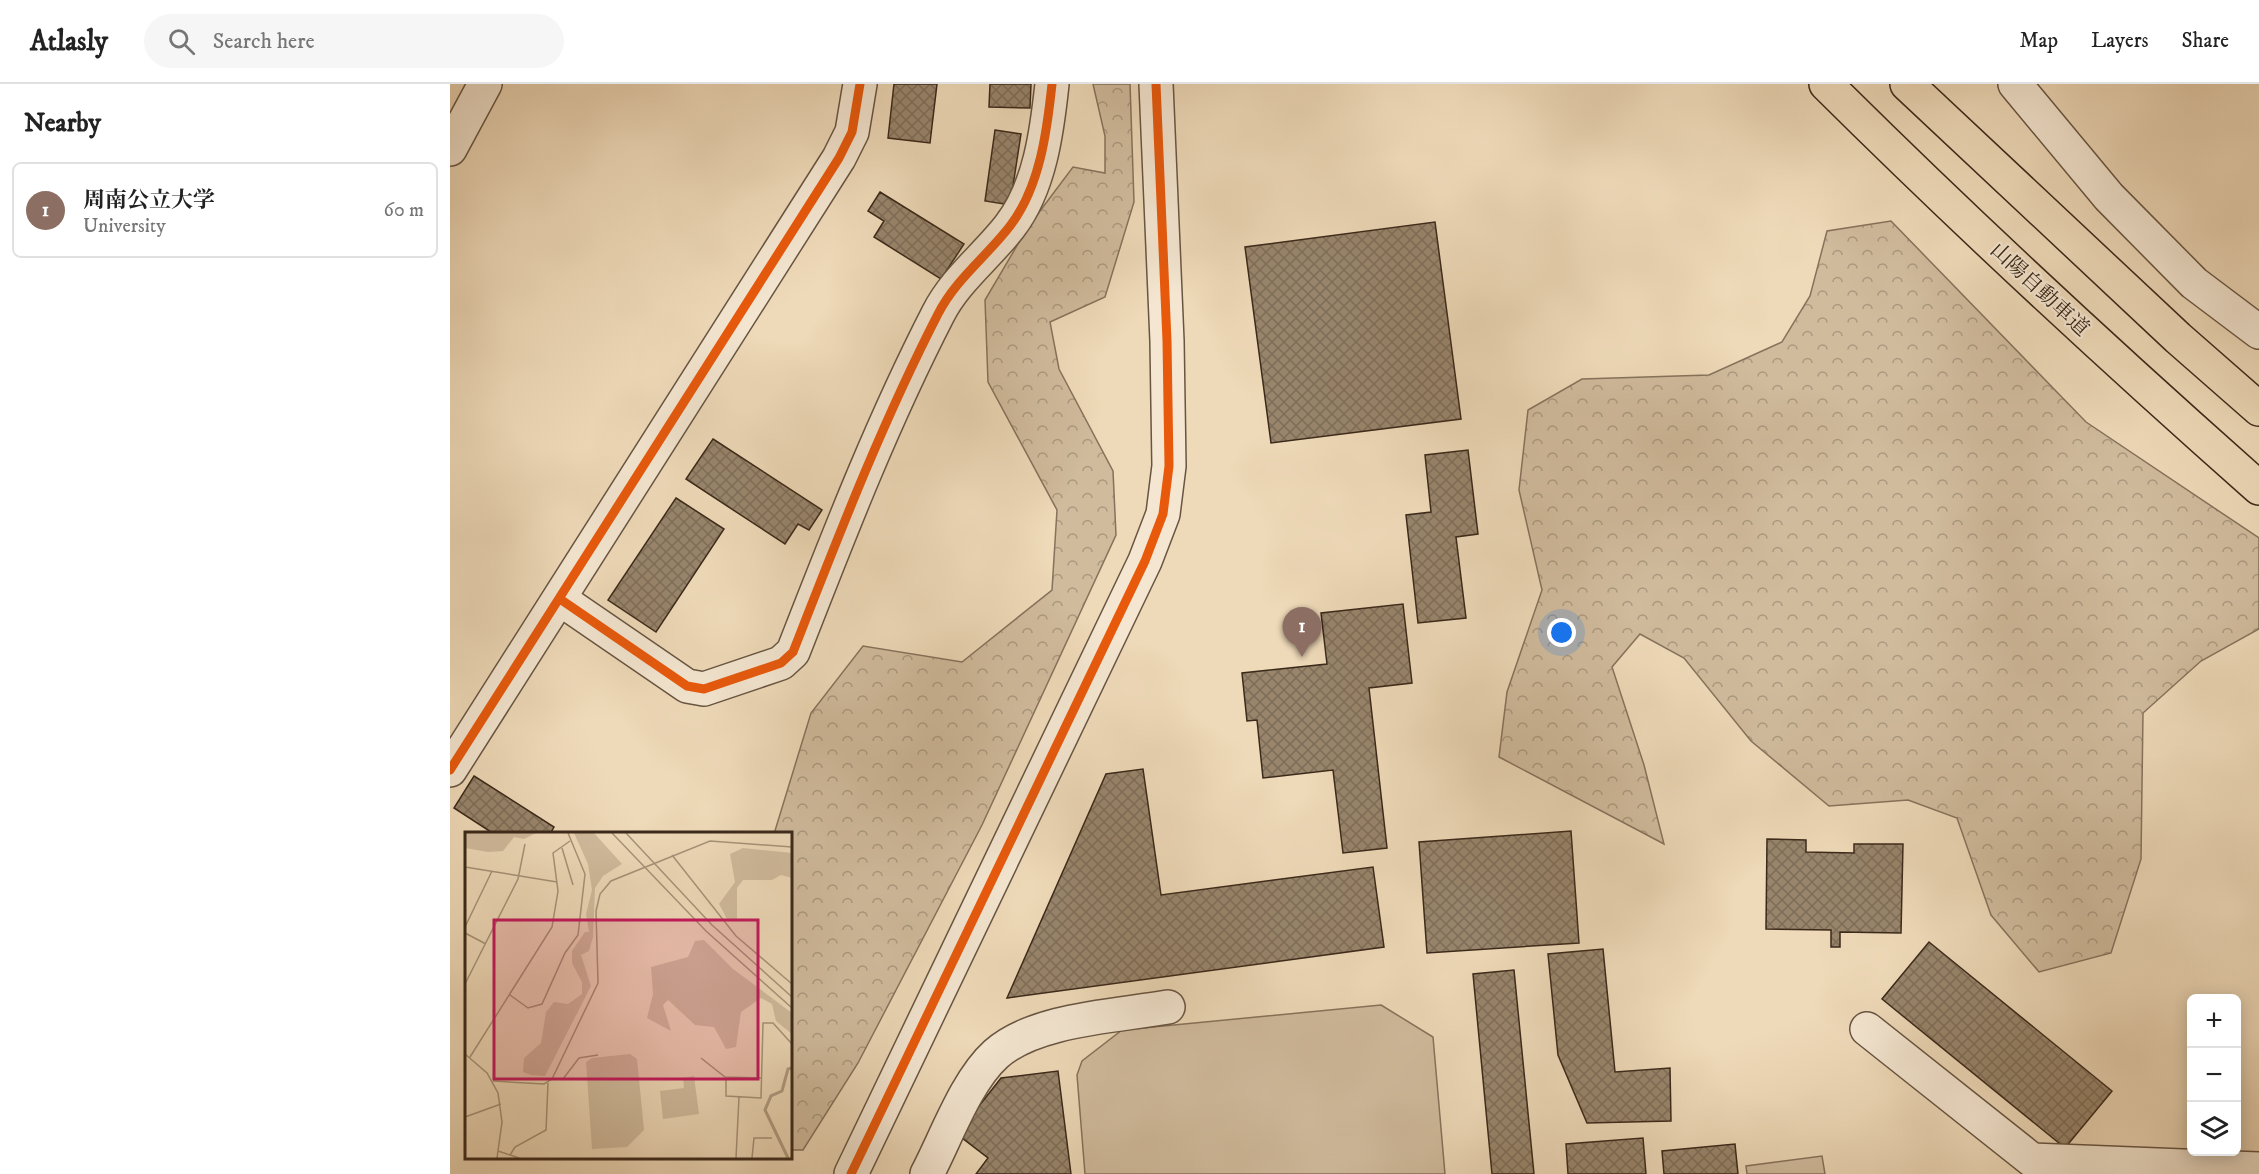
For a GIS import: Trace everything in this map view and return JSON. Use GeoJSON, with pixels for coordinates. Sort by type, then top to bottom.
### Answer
{"type":"FeatureCollection","features":[{"type":"Feature","properties":{"kind":"highway","name":"山陽自動車道"},"geometry":{"type":"LineString","coordinates":[[1826,84],[1905,163],[2143,385],[2259,488]]}},
{"type":"Feature","properties":{"kind":"highway"},"geometry":{"type":"LineString","coordinates":[[1907,84],[2169,330],[2259,409]]}},
{"type":"Feature","properties":{"kind":"street"},"geometry":{"type":"LineString","coordinates":[[450,149],[485,84]]}},
{"type":"Feature","properties":{"kind":"street"},"geometry":{"type":"LineString","coordinates":[[450,770],[839,158],[852,132],[860,84]]}},
{"type":"Feature","properties":{"kind":"street"},"geometry":{"type":"LineString","coordinates":[[560,599],[687,686],[704,689],[781,663],[793,652],[870,455],[939,311],[967,272],[1011,225],[1030,190],[1047,129],[1052,84]]}},
{"type":"Feature","properties":{"kind":"street"},"geometry":{"type":"LineString","coordinates":[[854,1173],[1145,561],[1163,514],[1169,455],[1156,84]]}},
{"type":"Feature","properties":{"kind":"street"},"geometry":{"type":"LineString","coordinates":[[2015,84],[2124,213],[2193,283],[2259,332]]}},
{"type":"Feature","properties":{"kind":"street"},"geometry":{"type":"LineString","coordinates":[[927,1174],[971,1087],[996,1054],[1037,1029],[1168,1007]]}},
{"type":"Feature","properties":{"kind":"street"},"geometry":{"type":"LineString","coordinates":[[1867,1029],[2042,1167],[2259,1169]]}},
{"type":"Feature","properties":{"kind":"green space"},"geometry":{"type":"Polygon","coordinates":[[[1093,84],[1130,84],[1134,202],[1105,297],[1050,322],[1059,369],[1113,471],[1116,535],[982,825],[858,1063],[803,1150],[792,1150],[792,832],[775,832],[811,713],[863,646],[962,662],[1052,590],[1057,510],[988,382],[985,300],[1028,227],[1073,167],[1105,173],[1105,136],[1093,84]]]}},
{"type":"Feature","properties":{"kind":"green space"},"geometry":{"type":"Polygon","coordinates":[[[1891,221],[2086,422],[2259,538],[2259,629],[2201,661],[2143,713],[2141,859],[2111,953],[2039,972],[1991,915],[1957,818],[1908,800],[1829,806],[1751,741],[1684,658],[1640,634],[1612,667],[1644,765],[1664,844],[1499,757],[1507,692],[1542,590],[1519,490],[1528,410],[1582,379],[1709,375],[1782,342],[1810,296],[1827,231],[1891,221]]]}},
{"type":"Feature","properties":{"kind":"green space"},"geometry":{"type":"Polygon","coordinates":[[[1381,1005],[1433,1037],[1445,1174],[1085,1174],[1077,1075],[1082,1061],[1122,1030],[1381,1005]]]}},
{"type":"Feature","properties":{"kind":"green space"},"geometry":{"type":"Polygon","coordinates":[[[1822,1156],[1825,1174],[1747,1174],[1746,1166],[1822,1156]]]}},
{"type":"Feature","properties":{"kind":"building"},"geometry":{"type":"Polygon","coordinates":[[[894,84],[937,84],[930,143],[888,138],[894,84]]]}},
{"type":"Feature","properties":{"kind":"building"},"geometry":{"type":"Polygon","coordinates":[[[990,84],[1031,84],[1030,108],[989,107],[990,84]]]}},
{"type":"Feature","properties":{"kind":"building"},"geometry":{"type":"Polygon","coordinates":[[[995,130],[1021,134],[1010,205],[985,201],[995,130]]]}},
{"type":"Feature","properties":{"kind":"building"},"geometry":{"type":"Polygon","coordinates":[[[880,192],[964,244],[941,279],[874,237],[884,221],[868,211],[880,192]]]}},
{"type":"Feature","properties":{"kind":"building"},"geometry":{"type":"Polygon","coordinates":[[[1435,222],[1461,419],[1271,443],[1245,247],[1435,222]]]}},
{"type":"Feature","properties":{"kind":"building"},"geometry":{"type":"Polygon","coordinates":[[[713,439],[822,510],[809,530],[798,524],[785,544],[686,479],[713,439]]]}},
{"type":"Feature","properties":{"kind":"building"},"geometry":{"type":"Polygon","coordinates":[[[1468,450],[1478,534],[1456,537],[1466,618],[1418,623],[1406,515],[1431,512],[1425,455],[1468,450]]]}},
{"type":"Feature","properties":{"kind":"building"},"geometry":{"type":"Polygon","coordinates":[[[676,498],[724,529],[656,632],[608,600],[676,498]]]}},
{"type":"Feature","properties":{"kind":"building"},"geometry":{"type":"Polygon","coordinates":[[[1403,604],[1412,683],[1369,688],[1387,848],[1343,853],[1333,770],[1263,778],[1257,720],[1247,721],[1242,673],[1327,664],[1321,613],[1403,604]]]}},
{"type":"Feature","properties":{"kind":"building"},"geometry":{"type":"Polygon","coordinates":[[[1143,769],[1161,895],[1373,867],[1384,947],[1007,998],[1106,774],[1143,769]]]}},
{"type":"Feature","properties":{"kind":"building"},"geometry":{"type":"Polygon","coordinates":[[[474,776],[554,827],[551,832],[491,832],[454,808],[474,776]]]}},
{"type":"Feature","properties":{"kind":"building"},"geometry":{"type":"Polygon","coordinates":[[[1571,831],[1579,943],[1427,953],[1419,842],[1571,831]]]}},
{"type":"Feature","properties":{"kind":"building"},"geometry":{"type":"Polygon","coordinates":[[[1767,839],[1806,840],[1806,852],[1854,853],[1854,844],[1903,844],[1901,933],[1840,932],[1840,947],[1831,947],[1831,930],[1766,929],[1767,839]]]}},
{"type":"Feature","properties":{"kind":"building"},"geometry":{"type":"Polygon","coordinates":[[[1929,942],[2112,1091],[2065,1148],[1882,999],[1929,942]]]}},
{"type":"Feature","properties":{"kind":"building"},"geometry":{"type":"Polygon","coordinates":[[[1603,949],[1615,1072],[1670,1068],[1671,1121],[1587,1123],[1558,1055],[1548,954],[1603,949]]]}},
{"type":"Feature","properties":{"kind":"building"},"geometry":{"type":"Polygon","coordinates":[[[1514,970],[1534,1174],[1492,1174],[1473,974],[1514,970]]]}},
{"type":"Feature","properties":{"kind":"building"},"geometry":{"type":"Polygon","coordinates":[[[1058,1071],[1071,1174],[976,1174],[988,1158],[957,1134],[1001,1078],[1058,1071]]]}},
{"type":"Feature","properties":{"kind":"building"},"geometry":{"type":"Polygon","coordinates":[[[1643,1138],[1646,1174],[1568,1174],[1566,1144],[1643,1138]]]}},
{"type":"Feature","properties":{"kind":"building"},"geometry":{"type":"Polygon","coordinates":[[[1735,1144],[1738,1174],[1664,1174],[1662,1151],[1735,1144]]]}},
{"type":"Feature","properties":{"kind":"cycle path"},"geometry":{"type":"LineString","coordinates":[[450,770],[839,158],[852,132],[860,84]]}},
{"type":"Feature","properties":{"kind":"cycle path"},"geometry":{"type":"LineString","coordinates":[[560,599],[687,686],[704,689],[781,663],[793,652],[879,439],[938,314],[953,290],[1010,226],[1029,194],[1048,121],[1052,84]]}},
{"type":"Feature","properties":{"kind":"cycle path"},"geometry":{"type":"LineString","coordinates":[[851,1174],[1145,561],[1163,514],[1169,466],[1167,341],[1156,84]]}},
{"type":"Feature","properties":{"kind":"place","name":"周南公立大学"},"geometry":{"type":"Point","coordinates":[1302,657]}}]}
